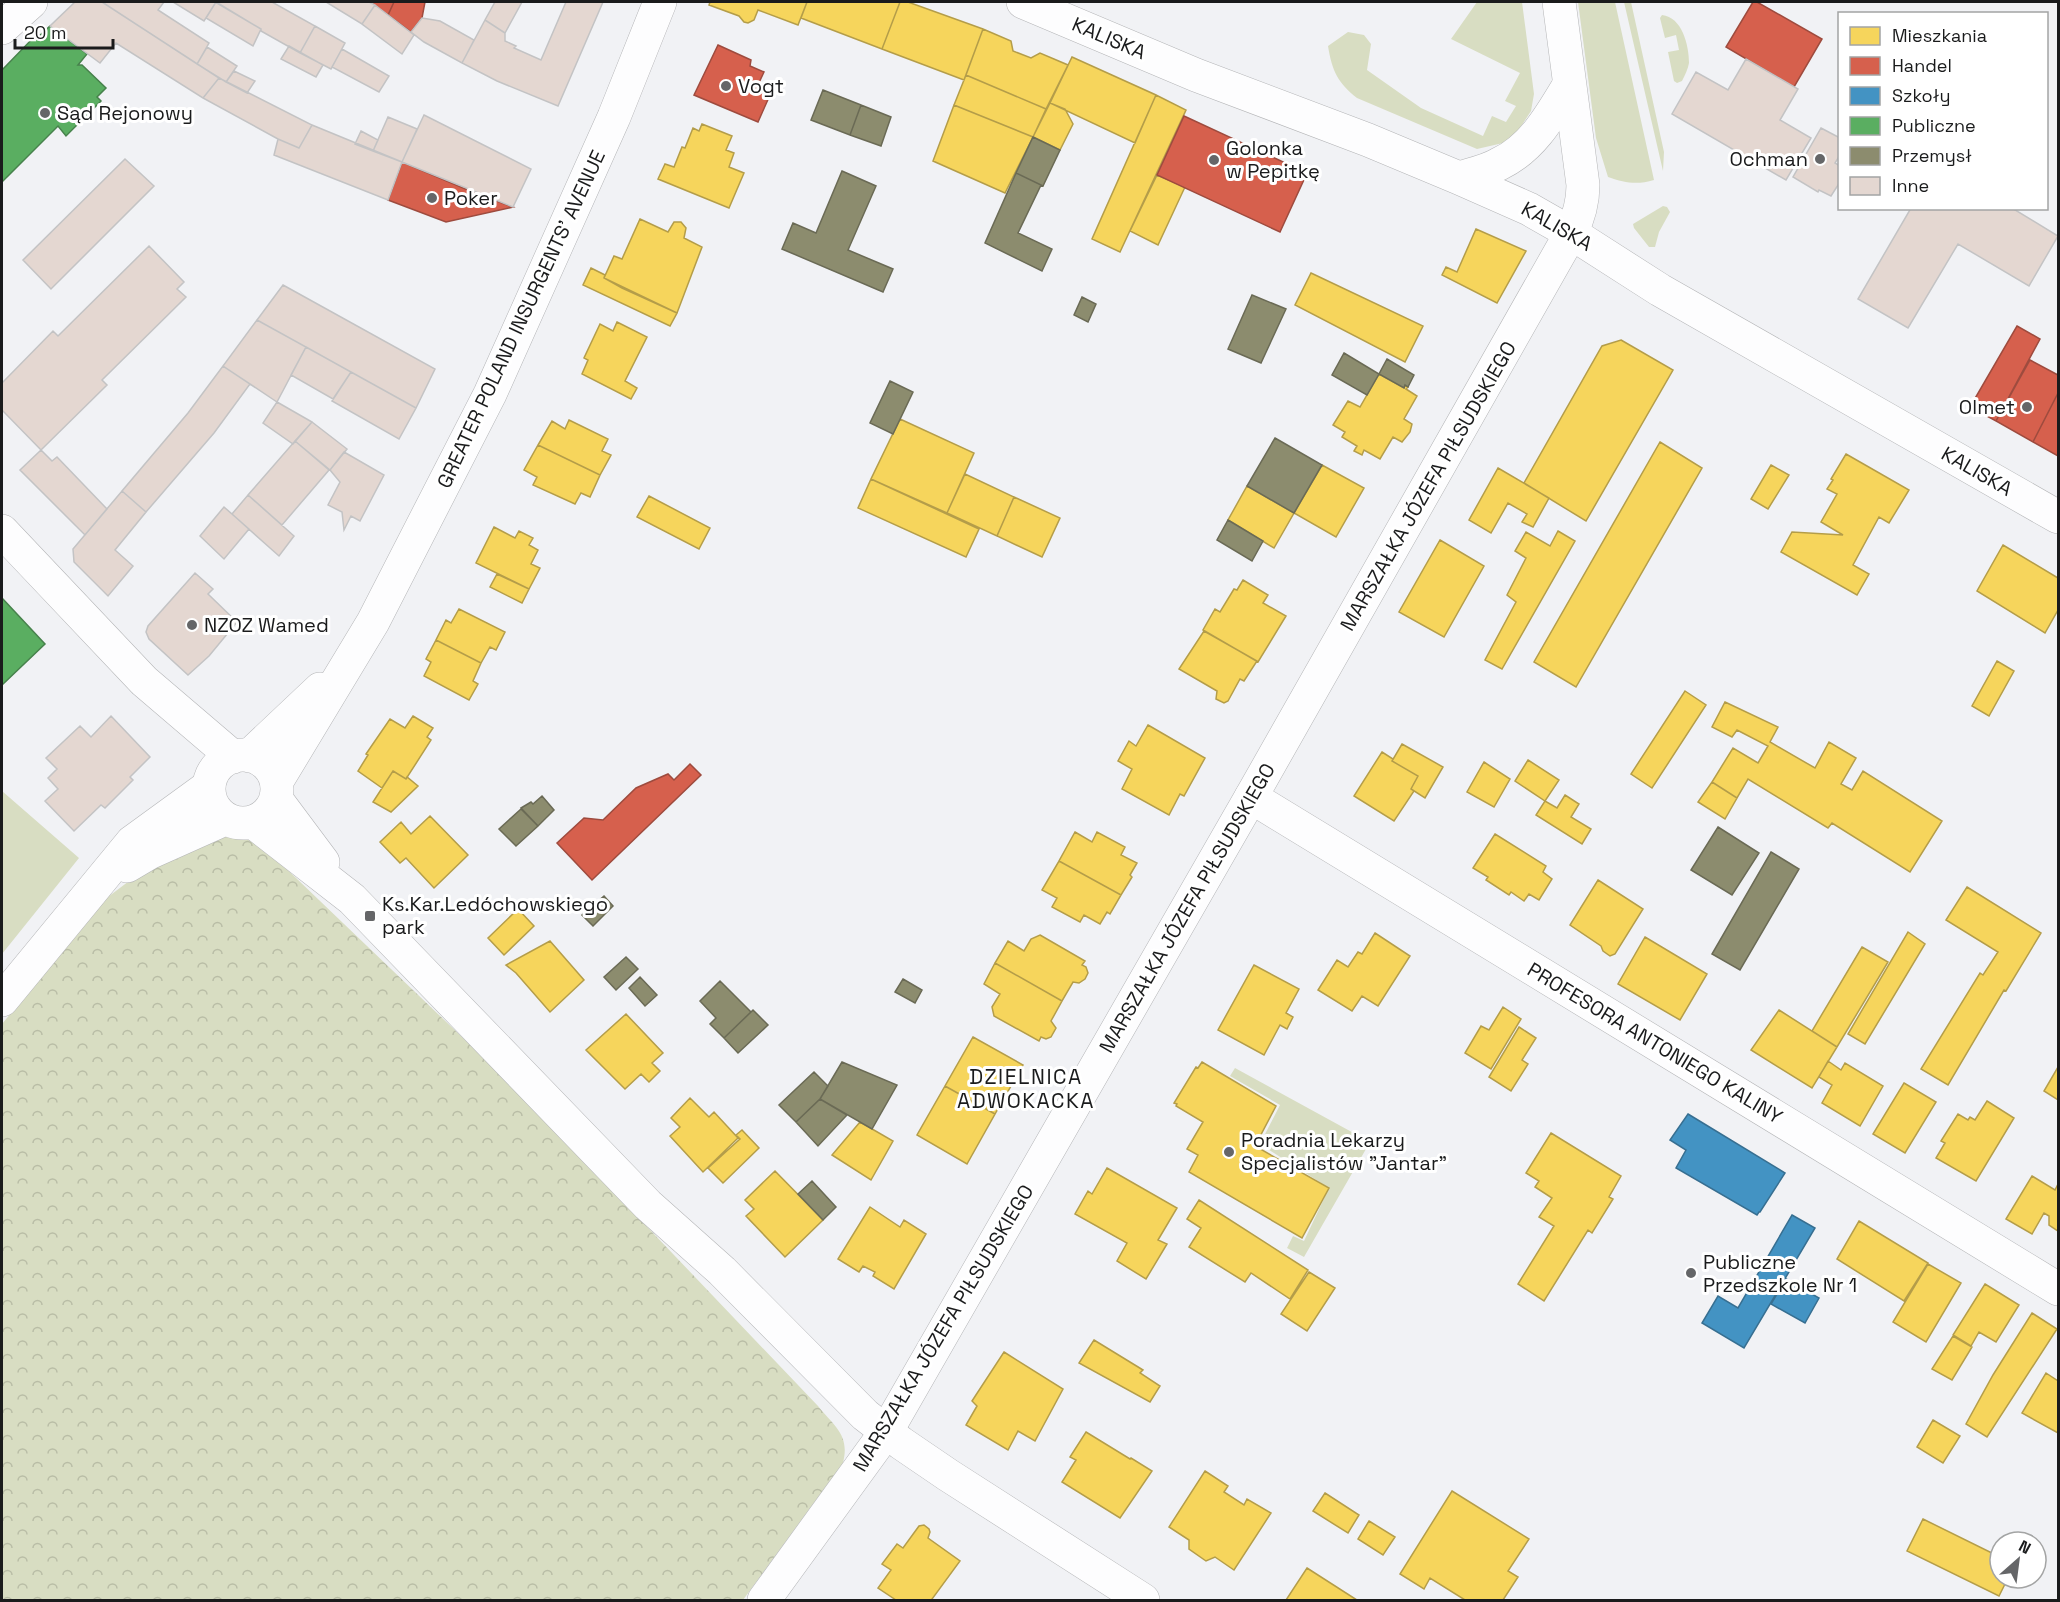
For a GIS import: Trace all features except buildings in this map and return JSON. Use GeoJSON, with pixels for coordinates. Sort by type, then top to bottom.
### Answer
{"type":"FeatureCollection","features":[{"type":"Feature","properties":{"kind":"street"},"geometry":{"type":"LineString","coordinates":[[2,28],[31,2]]}},
{"type":"Feature","properties":{"kind":"street","name":"GREATER POLAND INSURGENTS' AVENUE"},"geometry":{"type":"LineString","coordinates":[[276,790],[373,622],[490,394],[614,117],[660,2]]}},
{"type":"Feature","properties":{"kind":"street","name":"KALISKA"},"geometry":{"type":"LineString","coordinates":[[1023,2],[1196,75],[1368,140],[1529,209],[1660,290],[2058,517]]}},
{"type":"Feature","properties":{"kind":"street","name":"MARSZAŁKA JÓZEFA PIŁSUDSKIEGO"},"geometry":{"type":"LineString","coordinates":[[764,1600],[886,1432],[1251,796],[1578,219],[1583,199],[1583,185],[1559,2]]}},
{"type":"Feature","properties":{"kind":"street"},"geometry":{"type":"LineString","coordinates":[[1459,178],[1497,165],[1524,148],[1545,123],[1569,85]]}},
{"type":"Feature","properties":{"kind":"street"},"geometry":{"type":"LineString","coordinates":[[2,531],[226,769]]}},
{"type":"Feature","properties":{"kind":"street","name":"GREATER POLAND INSURGENTS' AVENUE"},"geometry":{"type":"LineString","coordinates":[[2,1000],[132,842],[226,769],[350,661]]}},
{"type":"Feature","properties":{"kind":"street"},"geometry":{"type":"LineString","coordinates":[[226,769],[267,764],[273,772],[276,790],[352,899],[648,1205],[722,1271],[828,1380],[886,1432],[948,1475],[1143,1600]]}},
{"type":"Feature","properties":{"kind":"street"},"geometry":{"type":"LineString","coordinates":[[226,769],[213,805],[239,820],[352,899]]}},
{"type":"Feature","properties":{"kind":"street"},"geometry":{"type":"LineString","coordinates":[[239,820],[269,812],[276,790]]}},
{"type":"Feature","properties":{"kind":"street","name":"PROFESORA ANTONIEGO KALINY"},"geometry":{"type":"LineString","coordinates":[[1251,796],[2058,1289]]}},
{"type":"Feature","properties":{"kind":"street","name":"GREATER POLAND INSURGENTS' AVENUE"},"geometry":{"type":"LineString","coordinates":[[101,881],[149,853],[239,820]]}},
{"type":"Feature","properties":{"kind":"green space"},"geometry":{"type":"Polygon","coordinates":[[[1477,2],[1522,2],[1534,94],[1531,111],[1518,131],[1503,143],[1477,149],[1357,98],[1337,76],[1328,46],[1348,32],[1364,35],[1371,44],[1367,70],[1421,108],[1483,136],[1492,116],[1506,122],[1516,106],[1505,101],[1520,73],[1451,39],[1477,2]]]}},
{"type":"Feature","properties":{"kind":"green space"},"geometry":{"type":"Polygon","coordinates":[[[1578,2],[1615,2],[1654,180],[1631,183],[1608,177],[1596,138],[1578,2]]]}},
{"type":"Feature","properties":{"kind":"green space"},"geometry":{"type":"Polygon","coordinates":[[[1624,2],[1631,2],[1664,152],[1663,171],[1624,2]]]}},
{"type":"Feature","properties":{"kind":"green space"},"geometry":{"type":"Polygon","coordinates":[[[1662,15],[1669,17],[1679,26],[1688,48],[1688,68],[1682,81],[1677,83],[1674,81],[1668,52],[1679,50],[1676,35],[1665,38],[1660,18],[1662,15]]]}},
{"type":"Feature","properties":{"kind":"green space"},"geometry":{"type":"Polygon","coordinates":[[[1663,206],[1667,207],[1670,212],[1659,232],[1655,247],[1649,247],[1633,224],[1663,206]]]}},
{"type":"Feature","properties":{"kind":"green space"},"geometry":{"type":"Polygon","coordinates":[[[2,791],[79,858],[2,954],[2,791]]]}},
{"type":"Feature","properties":{"kind":"green space"},"geometry":{"type":"Polygon","coordinates":[[[239,836],[256,843],[272,855],[509,1082],[818,1406],[840,1432],[845,1453],[843,1463],[743,1600],[2,1600],[2,1024],[104,900],[137,875],[212,837],[239,836]]]}},
{"type":"Feature","properties":{"kind":"green space"},"geometry":{"type":"Polygon","coordinates":[[[1235,1068],[1370,1142],[1304,1257],[1287,1248],[1293,1236],[1304,1241],[1329,1188],[1260,1144],[1280,1105],[1230,1076],[1235,1068]]]}},
{"type":"Feature","properties":{"kind":"place","name":"Vogt"},"geometry":{"type":"Point","coordinates":[726,86]}},
{"type":"Feature","properties":{"kind":"place","name":"Sąd Rejonowy"},"geometry":{"type":"Point","coordinates":[45,113]}},
{"type":"Feature","properties":{"kind":"place","name":"Ochman"},"geometry":{"type":"Point","coordinates":[1820,159]}},
{"type":"Feature","properties":{"kind":"place","name":"Golonka w Pepitkę"},"geometry":{"type":"Point","coordinates":[1214,160]}},
{"type":"Feature","properties":{"kind":"place","name":"Poker"},"geometry":{"type":"Point","coordinates":[432,198]}},
{"type":"Feature","properties":{"kind":"place","name":"Olmet"},"geometry":{"type":"Point","coordinates":[2027,407]}},
{"type":"Feature","properties":{"kind":"place","name":"NZOZ Wamed"},"geometry":{"type":"Point","coordinates":[192,625]}},
{"type":"Feature","properties":{"kind":"place","name":"Ks.Kar.Ledóchowskiego park"},"geometry":{"type":"Point","coordinates":[370,916]}},
{"type":"Feature","properties":{"kind":"place","name":"Poradnia Lekarzy Specjalistów \"Jantar\""},"geometry":{"type":"Point","coordinates":[1229,1152]}},
{"type":"Feature","properties":{"kind":"place","name":"Publiczne Przedszkole Nr 1"},"geometry":{"type":"Point","coordinates":[1691,1273]}},
{"type":"Feature","properties":{"kind":"district","name":"DZIELNICA ADWOKACKA"},"geometry":{"type":"Point","coordinates":[1026,1088]}}]}
